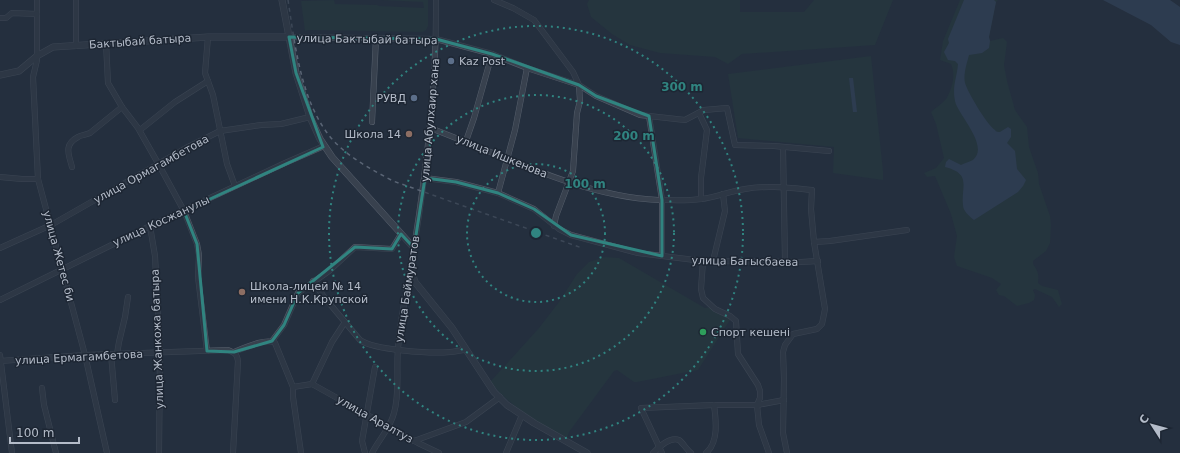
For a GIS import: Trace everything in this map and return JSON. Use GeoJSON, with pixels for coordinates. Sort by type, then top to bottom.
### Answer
{"type":"FeatureCollection","features":[{"type":"Feature","properties":{"kind":"street","name":"улица Жетес би"},"geometry":{"type":"LineString","coordinates":[[37,0],[37,56],[33,77],[38,179],[85,355],[107,453]]}},
{"type":"Feature","properties":{"kind":"street"},"geometry":{"type":"LineString","coordinates":[[76,0],[76,46]]}},
{"type":"Feature","properties":{"kind":"street"},"geometry":{"type":"LineString","coordinates":[[282,0],[296,73],[310,117],[320,139],[324,146],[414,248]]}},
{"type":"Feature","properties":{"kind":"street","name":"улица Абулхаир хана"},"geometry":{"type":"LineString","coordinates":[[424,192],[436,39],[436,0]]}},
{"type":"Feature","properties":{"kind":"street"},"geometry":{"type":"LineString","coordinates":[[494,0],[518,10],[534,20],[573,72],[579,85],[580,101],[573,171],[556,216],[554,226]]}},
{"type":"Feature","properties":{"kind":"street"},"geometry":{"type":"LineString","coordinates":[[0,18],[6,18],[12,13],[37,14]]}},
{"type":"Feature","properties":{"kind":"street"},"geometry":{"type":"LineString","coordinates":[[208,37],[205,73],[213,95],[227,164],[235,186]]}},
{"type":"Feature","properties":{"kind":"street","name":"Бактыбай батыра"},"geometry":{"type":"LineString","coordinates":[[0,75],[19,71],[37,56],[53,47],[208,37],[289,37]]}},
{"type":"Feature","properties":{"kind":"street","name":"улица Бактыбай батыра"},"geometry":{"type":"LineString","coordinates":[[289,37],[436,39],[492,54],[527,68],[579,85],[596,96],[640,115],[685,120],[704,110],[727,108],[735,145],[829,151]]}},
{"type":"Feature","properties":{"kind":"street"},"geometry":{"type":"LineString","coordinates":[[372,122],[376,38]]}},
{"type":"Feature","properties":{"kind":"street"},"geometry":{"type":"LineString","coordinates":[[106,43],[108,83],[122,107],[140,130],[184,211],[198,244],[198,277],[207,352]]}},
{"type":"Feature","properties":{"kind":"street"},"geometry":{"type":"LineString","coordinates":[[466,141],[492,54]]}},
{"type":"Feature","properties":{"kind":"street"},"geometry":{"type":"LineString","coordinates":[[498,193],[515,130],[527,68]]}},
{"type":"Feature","properties":{"kind":"street"},"geometry":{"type":"LineString","coordinates":[[140,130],[175,102],[208,81]]}},
{"type":"Feature","properties":{"kind":"street"},"geometry":{"type":"LineString","coordinates":[[72,168],[67,150],[69,145],[78,136],[90,133],[122,107]]}},
{"type":"Feature","properties":{"kind":"street"},"geometry":{"type":"LineString","coordinates":[[699,113],[707,130],[701,178],[701,199]]}},
{"type":"Feature","properties":{"kind":"street"},"geometry":{"type":"LineString","coordinates":[[649,116],[662,200],[662,256]]}},
{"type":"Feature","properties":{"kind":"street","name":"улица Ормагамбетова"},"geometry":{"type":"LineString","coordinates":[[0,248],[51,225],[186,148],[220,131],[261,125],[281,124],[310,117]]}},
{"type":"Feature","properties":{"kind":"street","name":"улица Ишкенова"},"geometry":{"type":"LineString","coordinates":[[430,128],[568,182],[605,192],[640,198],[662,200],[701,199],[746,188],[812,190],[810,209],[814,242]]}},
{"type":"Feature","properties":{"kind":"street","name":"улица Косжанулы"},"geometry":{"type":"LineString","coordinates":[[0,300],[150,226],[324,146]]}},
{"type":"Feature","properties":{"kind":"street"},"geometry":{"type":"LineString","coordinates":[[783,148],[785,261]]}},
{"type":"Feature","properties":{"kind":"street"},"geometry":{"type":"LineString","coordinates":[[0,177],[38,179]]}},
{"type":"Feature","properties":{"kind":"street","name":"улица Багысбаева"},"geometry":{"type":"LineString","coordinates":[[425,178],[456,182],[498,193],[534,209],[558,229],[571,235],[638,253],[703,261],[818,261]]}},
{"type":"Feature","properties":{"kind":"street","name":"улица Баймуратов"},"geometry":{"type":"LineString","coordinates":[[372,453],[389,427],[396,404],[400,317],[411,270],[424,192]]}},
{"type":"Feature","properties":{"kind":"street"},"geometry":{"type":"LineString","coordinates":[[713,261],[725,211],[723,194]]}},
{"type":"Feature","properties":{"kind":"street","name":"улица Жанкожа батыра"},"geometry":{"type":"LineString","coordinates":[[150,226],[155,256],[160,353],[159,453]]}},
{"type":"Feature","properties":{"kind":"street"},"geometry":{"type":"LineString","coordinates":[[787,453],[783,433],[783,352],[785,344],[793,334],[817,329],[823,321],[825,309],[814,242],[907,230]]}},
{"type":"Feature","properties":{"kind":"street"},"geometry":{"type":"LineString","coordinates":[[272,341],[284,325],[298,293],[329,272],[355,247],[392,249],[401,234]]}},
{"type":"Feature","properties":{"kind":"street"},"geometry":{"type":"LineString","coordinates":[[703,261],[701,289],[702,298],[715,309],[730,316],[736,322],[738,354],[758,385],[760,391],[760,398],[757,405],[759,425],[769,453]]}},
{"type":"Feature","properties":{"kind":"street"},"geometry":{"type":"LineString","coordinates":[[411,270],[414,282],[449,324],[490,386],[500,398],[522,415],[574,450],[587,453]]}},
{"type":"Feature","properties":{"kind":"street"},"geometry":{"type":"LineString","coordinates":[[313,282],[360,340],[365,343],[398,350],[449,352],[466,350]]}},
{"type":"Feature","properties":{"kind":"street"},"geometry":{"type":"LineString","coordinates":[[118,354],[119,342],[126,317],[128,297]]}},
{"type":"Feature","properties":{"kind":"street"},"geometry":{"type":"LineString","coordinates":[[293,387],[312,384],[332,342],[345,322]]}},
{"type":"Feature","properties":{"kind":"street"},"geometry":{"type":"LineString","coordinates":[[233,453],[238,361],[234,352],[266,341],[272,341],[275,343],[293,387],[293,397],[301,453]]}},
{"type":"Feature","properties":{"kind":"street","name":"улица Ермагамбетова"},"geometry":{"type":"LineString","coordinates":[[0,359],[228,350],[234,352]]}},
{"type":"Feature","properties":{"kind":"street"},"geometry":{"type":"LineString","coordinates":[[111,354],[115,400]]}},
{"type":"Feature","properties":{"kind":"street"},"geometry":{"type":"LineString","coordinates":[[0,359],[12,453]]}},
{"type":"Feature","properties":{"kind":"street"},"geometry":{"type":"LineString","coordinates":[[365,453],[362,441],[375,367]]}},
{"type":"Feature","properties":{"kind":"street","name":"улица Аралтуз"},"geometry":{"type":"LineString","coordinates":[[312,384],[414,441],[439,453]]}},
{"type":"Feature","properties":{"kind":"street"},"geometry":{"type":"LineString","coordinates":[[42,388],[44,405],[56,453]]}},
{"type":"Feature","properties":{"kind":"street"},"geometry":{"type":"LineString","coordinates":[[414,441],[466,422],[500,398]]}},
{"type":"Feature","properties":{"kind":"street"},"geometry":{"type":"LineString","coordinates":[[662,453],[641,408],[757,405],[784,400]]}},
{"type":"Feature","properties":{"kind":"street"},"geometry":{"type":"LineString","coordinates":[[706,453],[710,450],[714,439],[716,424],[714,405]]}},
{"type":"Feature","properties":{"kind":"street"},"geometry":{"type":"LineString","coordinates":[[506,453],[522,415]]}},
{"type":"Feature","properties":{"kind":"street"},"geometry":{"type":"LineString","coordinates":[[653,453],[667,441],[674,440],[679,440],[690,453]]}},
{"type":"Feature","properties":{"kind":"highlighted area"},"geometry":{"type":"Polygon","coordinates":[[[289,37],[436,39],[492,54],[579,85],[596,96],[649,116],[662,200],[662,256],[571,235],[534,209],[498,193],[456,182],[425,178],[414,248],[401,234],[392,249],[355,247],[298,293],[284,325],[272,341],[234,352],[207,351],[197,244],[184,211],[323,147],[296,73],[289,37]]]}},
{"type":"Feature","properties":{"kind":"green space"},"geometry":{"type":"Polygon","coordinates":[[[334,0],[335,4],[424,8],[423,2],[381,0],[428,0],[428,26],[423,32],[305,31],[301,1],[334,0]]]}},
{"type":"Feature","properties":{"kind":"green space"},"geometry":{"type":"Polygon","coordinates":[[[589,0],[740,0],[740,12],[804,12],[814,0],[893,0],[875,45],[742,54],[728,64],[715,57],[660,53],[630,45],[612,34],[591,17],[587,4],[589,0]]]}},
{"type":"Feature","properties":{"kind":"green space"},"geometry":{"type":"Polygon","coordinates":[[[960,0],[998,0],[996,2],[989,37],[990,41],[1003,38],[1007,42],[1004,65],[1007,81],[1015,110],[1027,127],[1029,147],[1038,173],[1039,184],[1050,216],[1050,243],[1046,251],[1033,261],[1033,264],[1038,273],[1038,283],[1042,286],[1058,290],[1062,304],[1059,307],[1052,297],[1035,289],[1033,290],[1035,295],[1034,300],[1017,306],[1004,296],[999,295],[996,290],[1001,284],[992,278],[957,266],[954,257],[957,236],[951,214],[935,176],[927,177],[924,173],[936,168],[944,158],[936,124],[931,112],[943,103],[952,86],[953,73],[951,64],[940,60],[943,41],[960,0]]]}},
{"type":"Feature","properties":{"kind":"green space"},"geometry":{"type":"Polygon","coordinates":[[[871,56],[883,180],[833,173],[834,147],[738,138],[728,74],[871,56]]]}},
{"type":"Feature","properties":{"kind":"green space"},"geometry":{"type":"Polygon","coordinates":[[[605,257],[619,258],[705,308],[711,307],[730,318],[730,320],[698,370],[637,382],[634,382],[617,370],[614,371],[569,432],[567,439],[536,421],[517,407],[499,392],[490,382],[539,328],[559,302],[577,274],[589,262],[605,257]]]}},
{"type":"Feature","properties":{"kind":"water"},"geometry":{"type":"Polygon","coordinates":[[[964,0],[994,0],[996,2],[989,37],[989,48],[982,53],[969,55],[965,72],[965,83],[969,93],[991,127],[998,132],[1008,127],[1011,129],[1011,137],[1007,143],[1015,151],[1017,169],[1026,180],[1018,192],[974,220],[963,207],[964,186],[962,177],[959,173],[945,167],[946,162],[949,159],[961,165],[973,160],[977,154],[978,147],[972,130],[957,107],[955,101],[954,86],[958,64],[955,61],[948,60],[944,52],[949,43],[948,39],[964,0]]]}},
{"type":"Feature","properties":{"kind":"water"},"geometry":{"type":"Polygon","coordinates":[[[1103,0],[1170,0],[1180,7],[1180,45],[1171,42],[1151,25],[1103,0]]]}},
{"type":"Feature","properties":{"kind":"water"},"geometry":{"type":"Polygon","coordinates":[[[849,78],[853,78],[857,112],[853,112],[849,78]]]}},
{"type":"Feature","properties":{"kind":"railway"},"geometry":{"type":"LineString","coordinates":[[288,0],[293,36],[306,91],[321,125],[332,139],[346,152],[361,163],[393,181],[582,248]]}},
{"type":"Feature","properties":{"kind":"place","name":"Kaz Post"},"geometry":{"type":"Point","coordinates":[451,61]}},
{"type":"Feature","properties":{"kind":"place","name":"РУВД"},"geometry":{"type":"Point","coordinates":[414,98]}},
{"type":"Feature","properties":{"kind":"place","name":"Школа 14"},"geometry":{"type":"Point","coordinates":[409,134]}},
{"type":"Feature","properties":{"kind":"place","name":"Школа-лицей № 14 имени Н.К.Крупской"},"geometry":{"type":"Point","coordinates":[242,292]}},
{"type":"Feature","properties":{"kind":"place","name":"Спорт кешені"},"geometry":{"type":"Point","coordinates":[703,332]}}]}
